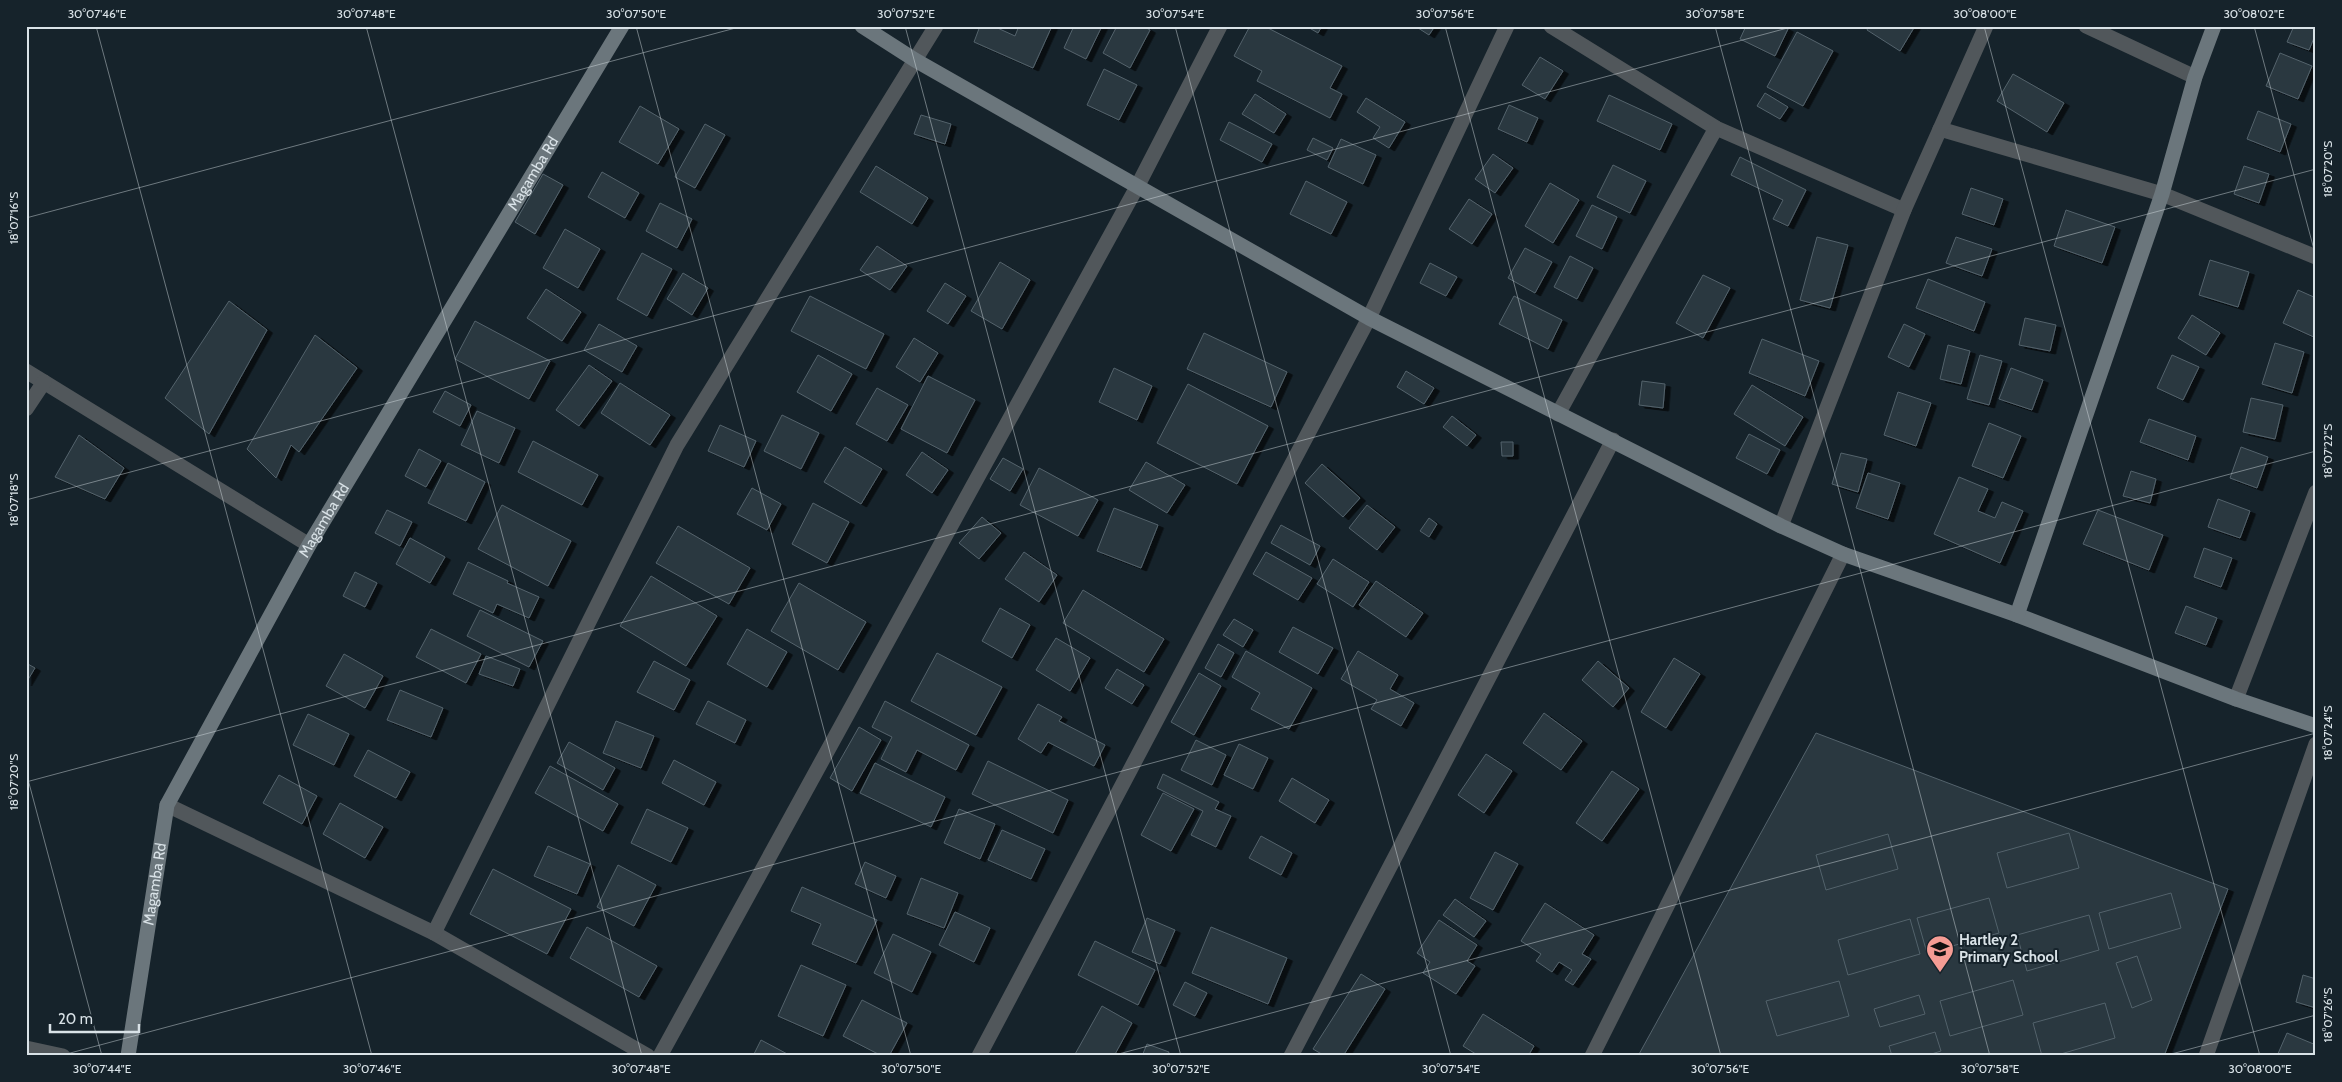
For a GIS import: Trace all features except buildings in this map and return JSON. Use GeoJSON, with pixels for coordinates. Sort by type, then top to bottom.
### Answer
{"type":"FeatureCollection","features":[{"type":"Feature","properties":{"kind":"street","name":"Magamba Rd"},"geometry":{"type":"LineString","coordinates":[[128,1056],[167,805],[309,545],[622,26]]}},
{"type":"Feature","properties":{"kind":"street"},"geometry":{"type":"LineString","coordinates":[[862,26],[915,60],[1138,185],[1369,318],[1781,526],[1843,554],[2017,615],[2236,699],[2316,726]]}},
{"type":"Feature","properties":{"kind":"street"},"geometry":{"type":"LineString","coordinates":[[434,933],[677,445],[936,26]]}},
{"type":"Feature","properties":{"kind":"street"},"geometry":{"type":"LineString","coordinates":[[660,1056],[1138,185],[1220,26]]}},
{"type":"Feature","properties":{"kind":"street"},"geometry":{"type":"LineString","coordinates":[[979,1056],[1369,318],[1507,26]]}},
{"type":"Feature","properties":{"kind":"street"},"geometry":{"type":"LineString","coordinates":[[1550,26],[1716,128],[1904,210]]}},
{"type":"Feature","properties":{"kind":"street"},"geometry":{"type":"LineString","coordinates":[[1781,526],[1904,210],[1986,26]]}},
{"type":"Feature","properties":{"kind":"street"},"geometry":{"type":"LineString","coordinates":[[2086,26],[2195,77]]}},
{"type":"Feature","properties":{"kind":"street"},"geometry":{"type":"LineString","coordinates":[[2017,615],[2162,194],[2195,77],[2214,26]]}},
{"type":"Feature","properties":{"kind":"street"},"geometry":{"type":"LineString","coordinates":[[1558,414],[1716,128]]}},
{"type":"Feature","properties":{"kind":"street"},"geometry":{"type":"LineString","coordinates":[[1940,129],[2162,194],[2316,257]]}},
{"type":"Feature","properties":{"kind":"street"},"geometry":{"type":"LineString","coordinates":[[26,371],[309,545]]}},
{"type":"Feature","properties":{"kind":"street"},"geometry":{"type":"LineString","coordinates":[[26,409],[44,382]]}},
{"type":"Feature","properties":{"kind":"street"},"geometry":{"type":"LineString","coordinates":[[1291,1056],[1613,440]]}},
{"type":"Feature","properties":{"kind":"street"},"geometry":{"type":"LineString","coordinates":[[2236,699],[2316,492]]}},
{"type":"Feature","properties":{"kind":"street"},"geometry":{"type":"LineString","coordinates":[[1592,1056],[1843,554]]}},
{"type":"Feature","properties":{"kind":"street"},"geometry":{"type":"LineString","coordinates":[[2206,1056],[2316,744]]}},
{"type":"Feature","properties":{"kind":"street"},"geometry":{"type":"LineString","coordinates":[[167,805],[434,933],[648,1056]]}},
{"type":"Feature","properties":{"kind":"street"},"geometry":{"type":"LineString","coordinates":[[26,1048],[63,1056]]}},
{"type":"Feature","properties":{"kind":"place","name":"Hartley 2 Primary School"},"geometry":{"type":"Point","coordinates":[1940,973]}}]}
